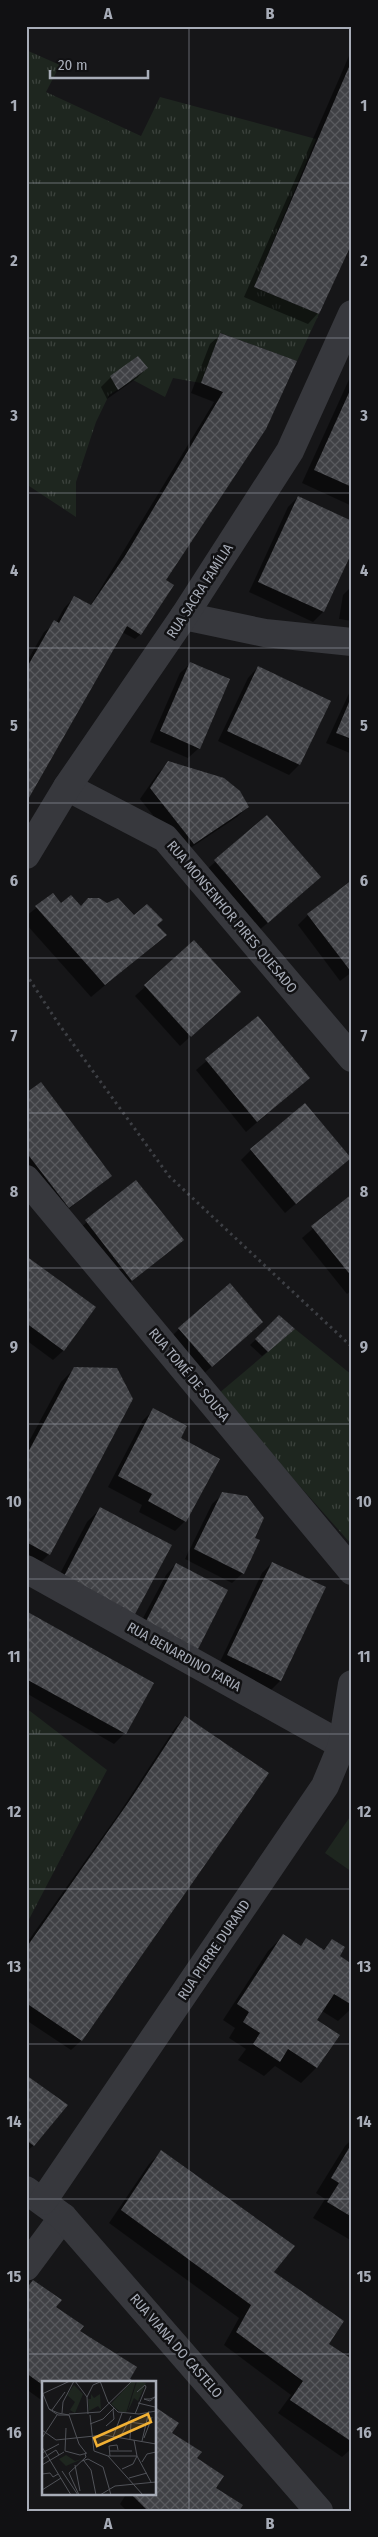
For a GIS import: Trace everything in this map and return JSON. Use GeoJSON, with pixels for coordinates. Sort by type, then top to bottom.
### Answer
{"type":"FeatureCollection","features":[{"type":"Feature","properties":{"kind":"street","name":"RUA SACRA FAMÍLIA"},"geometry":{"type":"LineString","coordinates":[[26,855],[67,786],[184,616],[290,451],[352,314]]}},
{"type":"Feature","properties":{"kind":"street"},"geometry":{"type":"LineString","coordinates":[[184,616],[265,633],[352,642]]}},
{"type":"Feature","properties":{"kind":"street","name":"RUA MONSENHOR PIRES QUESADO"},"geometry":{"type":"LineString","coordinates":[[67,786],[165,838],[352,1058]]}},
{"type":"Feature","properties":{"kind":"street","name":"RUA TOMÉ DE SOUSA"},"geometry":{"type":"LineString","coordinates":[[26,1179],[352,1571]]}},
{"type":"Feature","properties":{"kind":"street","name":"RUA BENARDINO FARIA"},"geometry":{"type":"LineString","coordinates":[[26,1569],[342,1745]]}},
{"type":"Feature","properties":{"kind":"street","name":"RUA PIERRE DURAND"},"geometry":{"type":"LineString","coordinates":[[26,2267],[44,2202],[325,1786],[342,1745],[352,1684]]}},
{"type":"Feature","properties":{"kind":"street","name":"RUA VIANA DO CASTELO"},"geometry":{"type":"LineString","coordinates":[[44,2202],[319,2511]]}},
{"type":"Feature","properties":{"kind":"path"},"geometry":{"type":"LineString","coordinates":[[26,974],[58,1023],[169,1176],[352,1347]]}},
{"type":"Feature","properties":{"kind":"green space"},"geometry":{"type":"Polygon","coordinates":[[[26,50],[60,65],[46,92],[141,136],[160,97],[316,139],[254,287],[319,314],[297,361],[221,333],[201,383],[173,378],[165,397],[133,380],[109,395],[96,422],[76,482],[76,517],[26,484],[26,50]]]}},
{"type":"Feature","properties":{"kind":"green space"},"geometry":{"type":"Polygon","coordinates":[[[295,1329],[352,1375],[352,1545],[218,1394],[295,1329]]]}},
{"type":"Feature","properties":{"kind":"green space"},"geometry":{"type":"Polygon","coordinates":[[[26,1708],[107,1770],[26,1925],[26,1708]]]}},
{"type":"Feature","properties":{"kind":"green space"},"geometry":{"type":"Polygon","coordinates":[[[352,1814],[352,1872],[325,1853],[352,1814]]]}},
{"type":"Feature","properties":{"kind":"building"},"geometry":{"type":"Polygon","coordinates":[[[352,60],[352,243],[319,314],[254,287],[352,60]]]}},
{"type":"Feature","properties":{"kind":"building"},"geometry":{"type":"Polygon","coordinates":[[[220,333],[297,361],[266,429],[166,580],[174,585],[141,635],[127,626],[26,803],[26,669],[54,620],[59,623],[74,596],[91,605],[125,556],[223,392],[201,383],[220,333]]]}},
{"type":"Feature","properties":{"kind":"building"},"geometry":{"type":"Polygon","coordinates":[[[138,356],[148,368],[118,390],[110,376],[138,356]]]}},
{"type":"Feature","properties":{"kind":"building"},"geometry":{"type":"Polygon","coordinates":[[[352,386],[352,487],[314,470],[352,386]]]}},
{"type":"Feature","properties":{"kind":"building"},"geometry":{"type":"Polygon","coordinates":[[[298,496],[352,521],[352,552],[324,612],[258,582],[298,496]]]}},
{"type":"Feature","properties":{"kind":"building"},"geometry":{"type":"Polygon","coordinates":[[[190,662],[230,679],[200,749],[160,731],[190,662]]]}},
{"type":"Feature","properties":{"kind":"building"},"geometry":{"type":"Polygon","coordinates":[[[258,666],[331,701],[300,765],[227,731],[258,666]]]}},
{"type":"Feature","properties":{"kind":"building"},"geometry":{"type":"Polygon","coordinates":[[[352,695],[352,739],[336,733],[352,695]]]}},
{"type":"Feature","properties":{"kind":"building"},"geometry":{"type":"Polygon","coordinates":[[[168,761],[224,778],[240,791],[249,807],[194,844],[150,788],[168,761]]]}},
{"type":"Feature","properties":{"kind":"building"},"geometry":{"type":"Polygon","coordinates":[[[267,815],[321,877],[268,923],[214,860],[267,815]]]}},
{"type":"Feature","properties":{"kind":"building"},"geometry":{"type":"Polygon","coordinates":[[[352,880],[352,973],[307,914],[352,880]]]}},
{"type":"Feature","properties":{"kind":"building"},"geometry":{"type":"Polygon","coordinates":[[[53,893],[61,903],[71,895],[81,906],[88,898],[99,898],[107,903],[118,898],[134,915],[147,904],[163,920],[157,925],[167,935],[105,985],[35,906],[53,893]]]}},
{"type":"Feature","properties":{"kind":"building"},"geometry":{"type":"Polygon","coordinates":[[[194,940],[241,992],[191,1037],[144,985],[194,940]]]}},
{"type":"Feature","properties":{"kind":"building"},"geometry":{"type":"Polygon","coordinates":[[[258,1016],[310,1078],[257,1122],[205,1059],[258,1016]]]}},
{"type":"Feature","properties":{"kind":"building"},"geometry":{"type":"Polygon","coordinates":[[[41,1082],[112,1176],[69,1208],[26,1152],[26,1093],[41,1082]]]}},
{"type":"Feature","properties":{"kind":"building"},"geometry":{"type":"Polygon","coordinates":[[[305,1103],[351,1158],[296,1204],[250,1149],[305,1103]]]}},
{"type":"Feature","properties":{"kind":"building"},"geometry":{"type":"Polygon","coordinates":[[[136,1180],[184,1240],[132,1281],[85,1220],[136,1180]]]}},
{"type":"Feature","properties":{"kind":"building"},"geometry":{"type":"Polygon","coordinates":[[[352,1194],[352,1277],[311,1226],[352,1194]]]}},
{"type":"Feature","properties":{"kind":"building"},"geometry":{"type":"Polygon","coordinates":[[[26,1256],[96,1307],[64,1351],[26,1323],[26,1256]]]}},
{"type":"Feature","properties":{"kind":"building"},"geometry":{"type":"Polygon","coordinates":[[[230,1283],[263,1322],[212,1367],[178,1328],[230,1283]]]}},
{"type":"Feature","properties":{"kind":"building"},"geometry":{"type":"Polygon","coordinates":[[[279,1315],[295,1329],[268,1352],[255,1339],[279,1315]]]}},
{"type":"Feature","properties":{"kind":"building"},"geometry":{"type":"Polygon","coordinates":[[[74,1367],[117,1368],[133,1399],[50,1555],[26,1542],[26,1456],[74,1367]]]}},
{"type":"Feature","properties":{"kind":"building"},"geometry":{"type":"Polygon","coordinates":[[[153,1408],[187,1426],[181,1438],[220,1459],[186,1522],[148,1501],[152,1494],[118,1476],[153,1408]]]}},
{"type":"Feature","properties":{"kind":"building"},"geometry":{"type":"Polygon","coordinates":[[[222,1492],[247,1496],[264,1518],[255,1538],[260,1540],[244,1574],[194,1549],[222,1492]]]}},
{"type":"Feature","properties":{"kind":"building"},"geometry":{"type":"Polygon","coordinates":[[[100,1507],[172,1545],[134,1616],[63,1578],[100,1507]]]}},
{"type":"Feature","properties":{"kind":"building"},"geometry":{"type":"Polygon","coordinates":[[[272,1562],[326,1587],[281,1681],[227,1655],[272,1562]]]}},
{"type":"Feature","properties":{"kind":"building"},"geometry":{"type":"Polygon","coordinates":[[[176,1563],[228,1590],[197,1651],[145,1623],[176,1563]]]}},
{"type":"Feature","properties":{"kind":"building"},"geometry":{"type":"Polygon","coordinates":[[[26,1611],[154,1683],[126,1734],[26,1679],[26,1611]]]}},
{"type":"Feature","properties":{"kind":"building"},"geometry":{"type":"Polygon","coordinates":[[[185,1716],[269,1773],[82,2041],[26,2003],[26,1948],[130,1800],[185,1716]]]}},
{"type":"Feature","properties":{"kind":"building"},"geometry":{"type":"Polygon","coordinates":[[[283,1934],[301,1946],[306,1938],[324,1950],[332,1939],[345,1947],[340,1956],[352,1964],[352,2005],[334,1994],[317,2020],[340,2035],[317,2068],[288,2049],[280,2062],[253,2044],[260,2033],[243,2022],[249,2012],[237,2004],[283,1934]]]}},
{"type":"Feature","properties":{"kind":"building"},"geometry":{"type":"Polygon","coordinates":[[[26,2075],[68,2105],[34,2146],[26,2140],[26,2075]]]}},
{"type":"Feature","properties":{"kind":"building"},"geometry":{"type":"Polygon","coordinates":[[[352,2143],[352,2217],[327,2202],[339,2183],[331,2178],[352,2143]]]}},
{"type":"Feature","properties":{"kind":"building"},"geometry":{"type":"Polygon","coordinates":[[[161,2150],[295,2246],[274,2272],[344,2321],[329,2344],[352,2359],[352,2442],[290,2400],[303,2381],[236,2332],[251,2305],[121,2210],[161,2150]]]}},
{"type":"Feature","properties":{"kind":"building"},"geometry":{"type":"Polygon","coordinates":[[[33,2280],[62,2300],[56,2307],[84,2326],[80,2331],[137,2367],[130,2379],[134,2381],[42,2381],[42,2385],[26,2373],[26,2289],[33,2280]]]}},
{"type":"Feature","properties":{"kind":"building"},"geometry":{"type":"Polygon","coordinates":[[[156,2408],[179,2423],[172,2433],[202,2452],[197,2458],[224,2476],[216,2488],[243,2505],[239,2511],[148,2511],[131,2494],[156,2494],[156,2408]]]}}]}
